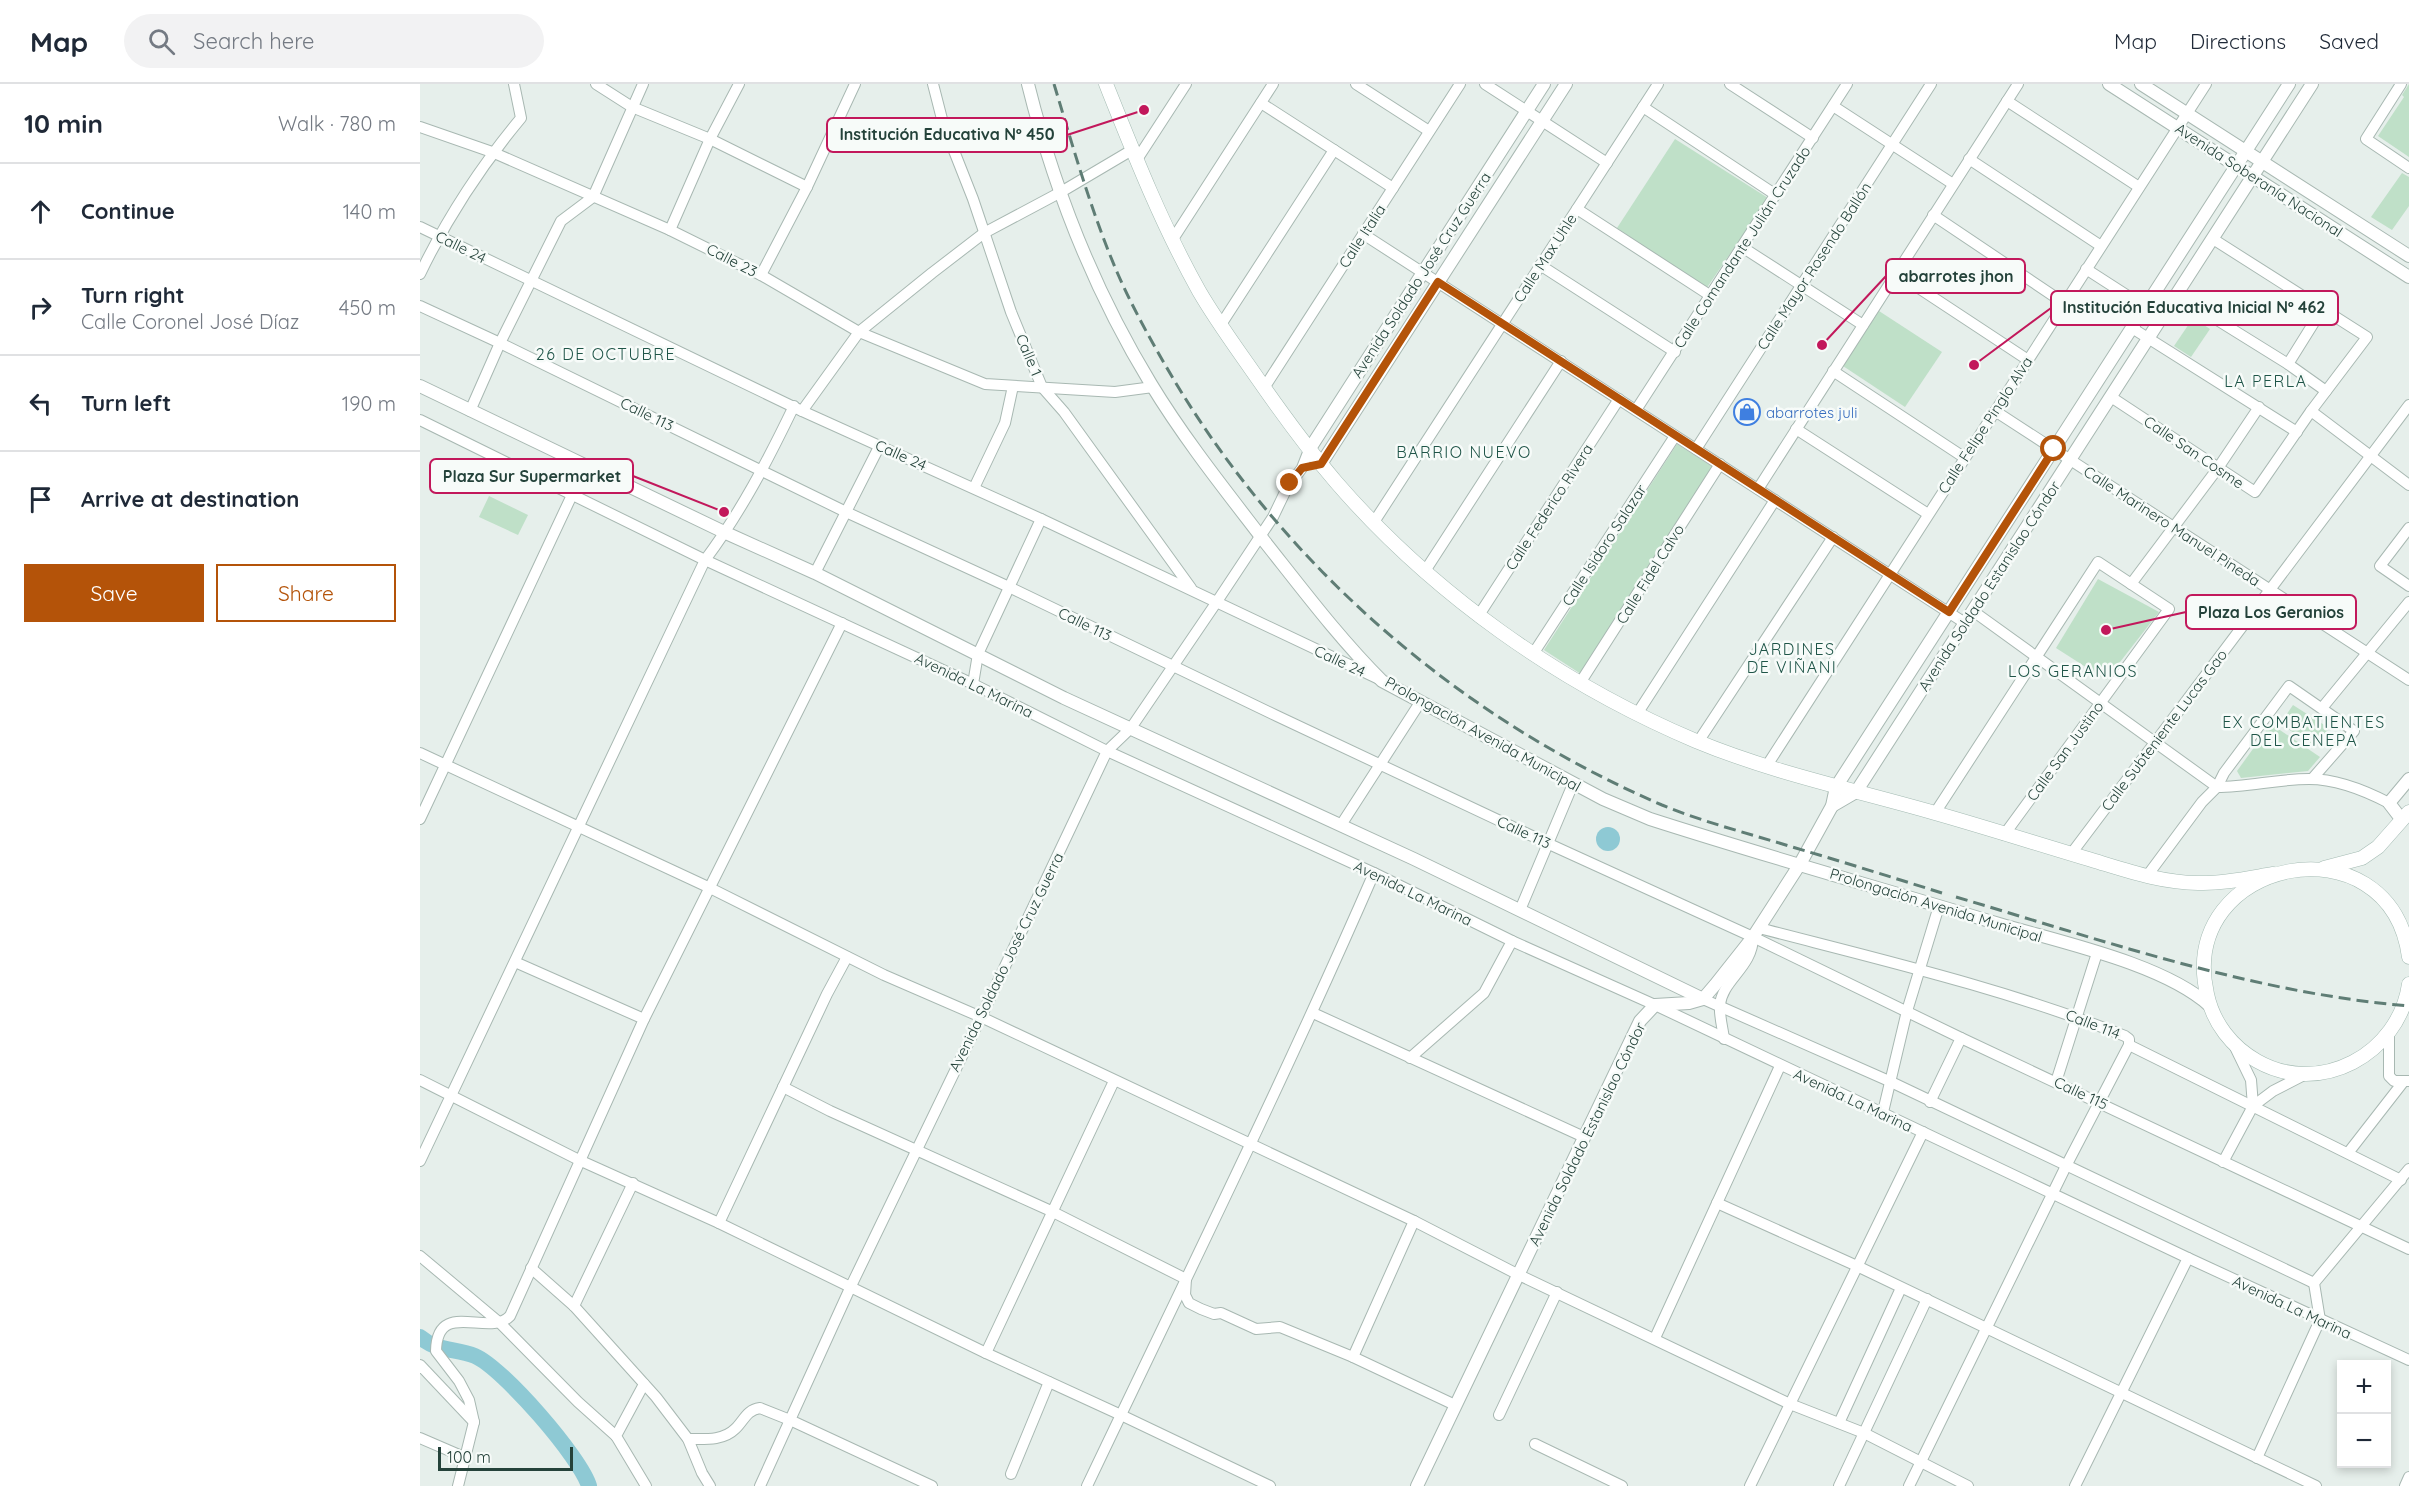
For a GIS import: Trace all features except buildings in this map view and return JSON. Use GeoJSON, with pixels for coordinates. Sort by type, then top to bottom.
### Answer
{"type":"FeatureCollection","features":[{"type":"Feature","properties":{"kind":"main road","name":"Prolongación Avenida Municipal"},"geometry":{"type":"LineString","coordinates":[[1106,84],[1134,155],[1198,289],[1220,326],[1309,450],[1374,522],[1425,571],[1479,615],[1533,654],[1637,714],[1698,742],[1766,767],[1935,813],[2147,876],[2199,883],[2296,869],[2320,869],[2354,879],[2374,892],[2397,920],[2408,949]]}},
{"type":"Feature","properties":{"kind":"main road"},"geometry":{"type":"LineString","coordinates":[[2320,869],[2362,858],[2378,848],[2405,816]]}},
{"type":"Feature","properties":{"kind":"main road","name":"Prolongación Avenida Municipal"},"geometry":{"type":"LineString","coordinates":[[2273,874],[2242,892],[2225,909],[2213,930],[2204,964],[2206,988],[2217,1022],[2231,1041],[2249,1057],[2271,1068],[2306,1074],[2330,1072],[2352,1064],[2372,1050],[2398,1026],[2409,984]]}},
{"type":"Feature","properties":{"kind":"street"},"geometry":{"type":"LineString","coordinates":[[420,274],[439,236],[492,152],[521,118],[514,84]]}},
{"type":"Feature","properties":{"kind":"street"},"geometry":{"type":"LineString","coordinates":[[596,84],[632,107],[710,139],[807,187]]}},
{"type":"Feature","properties":{"kind":"street"},"geometry":{"type":"LineString","coordinates":[[470,411],[500,343],[561,221],[593,197],[643,84]]}},
{"type":"Feature","properties":{"kind":"street"},"geometry":{"type":"LineString","coordinates":[[670,230],[710,139],[739,84]]}},
{"type":"Feature","properties":{"kind":"street"},"geometry":{"type":"LineString","coordinates":[[761,275],[807,187],[855,84]]}},
{"type":"Feature","properties":{"kind":"street","name":"Calle 1"},"geometry":{"type":"LineString","coordinates":[[933,84],[944,123],[1011,312],[1042,387],[1064,412],[1192,590]]}},
{"type":"Feature","properties":{"kind":"street","name":"Prolongación Avenida Municipal"},"geometry":{"type":"LineString","coordinates":[[1028,84],[1042,141],[1090,272],[1153,387],[1199,455],[1260,535],[1341,637],[1382,681],[1603,800],[1650,819],[2097,953],[2176,982],[2210,1005]]}},
{"type":"Feature","properties":{"kind":"street"},"geometry":{"type":"LineString","coordinates":[[420,1161],[705,560],[726,533],[798,408],[859,332],[984,233],[1134,155],[1186,84]]}},
{"type":"Feature","properties":{"kind":"street"},"geometry":{"type":"LineString","coordinates":[[1173,240],[1273,84]]}},
{"type":"Feature","properties":{"kind":"street"},"geometry":{"type":"LineString","coordinates":[[1356,84],[1430,131]]}},
{"type":"Feature","properties":{"kind":"street","name":"Calle Italia"},"geometry":{"type":"LineString","coordinates":[[1264,388],[1460,84]]}},
{"type":"Feature","properties":{"kind":"street"},"geometry":{"type":"LineString","coordinates":[[1485,84],[1607,163]]}},
{"type":"Feature","properties":{"kind":"street","name":"Avenida Soldado José Cruz Guerra"},"geometry":{"type":"LineString","coordinates":[[760,1486],[915,1150],[981,1017],[1107,750],[1131,728],[1273,517],[1286,490],[1302,468],[1309,450],[1544,84]]}},
{"type":"Feature","properties":{"kind":"street","name":"Avenida Soldado José Cruz Guerra"},"geometry":{"type":"LineString","coordinates":[[1321,464],[1566,84]]}},
{"type":"Feature","properties":{"kind":"street","name":"Calle Max Uhle"},"geometry":{"type":"LineString","coordinates":[[1374,522],[1658,84]]}},
{"type":"Feature","properties":{"kind":"street"},"geometry":{"type":"LineString","coordinates":[[1730,84],[1813,138]]}},
{"type":"Feature","properties":{"kind":"street","name":"Calle Comandante Julián Cruzado"},"geometry":{"type":"LineString","coordinates":[[1636,410],[1847,84]]}},
{"type":"Feature","properties":{"kind":"street","name":"Calle Mayor Rosendo Ballón"},"geometry":{"type":"LineString","coordinates":[[1696,449],[1931,84]]}},
{"type":"Feature","properties":{"kind":"street"},"geometry":{"type":"LineString","coordinates":[[1758,489],[2018,84]]}},
{"type":"Feature","properties":{"kind":"street","name":"Avenida Soberanía Nacional"},"geometry":{"type":"LineString","coordinates":[[2109,84],[2409,277]]}},
{"type":"Feature","properties":{"kind":"street","name":"Avenida Soberanía Nacional"},"geometry":{"type":"LineString","coordinates":[[2142,84],[2409,256]]}},
{"type":"Feature","properties":{"kind":"street","name":"Calle Felipe Pinglo Alva"},"geometry":{"type":"LineString","coordinates":[[1766,767],[2206,84]]}},
{"type":"Feature","properties":{"kind":"street","name":"Avenida Soldado Estanislao Cóndor"},"geometry":{"type":"LineString","coordinates":[[1417,1486],[1640,1021],[1655,1005],[1689,1003],[1703,999],[1756,933],[1800,864],[1832,806],[1836,787],[2289,84]]}},
{"type":"Feature","properties":{"kind":"street","name":"Avenida Soldado Estanislao Cóndor"},"geometry":{"type":"LineString","coordinates":[[1832,806],[1856,792],[2313,84]]}},
{"type":"Feature","properties":{"kind":"street"},"geometry":{"type":"LineString","coordinates":[[2401,84],[2366,139],[2409,168]]}},
{"type":"Feature","properties":{"kind":"street"},"geometry":{"type":"LineString","coordinates":[[2007,101],[2139,187]]}},
{"type":"Feature","properties":{"kind":"street"},"geometry":{"type":"LineString","coordinates":[[1261,103],[1393,188]]}},
{"type":"Feature","properties":{"kind":"street"},"geometry":{"type":"LineString","coordinates":[[1833,106],[1953,184]]}},
{"type":"Feature","properties":{"kind":"street"},"geometry":{"type":"LineString","coordinates":[[1643,107],[1776,195]]}},
{"type":"Feature","properties":{"kind":"street","name":"Calle 23"},"geometry":{"type":"LineString","coordinates":[[420,127],[492,152],[670,230],[761,275],[859,332],[985,384],[1115,392],[1153,387]]}},
{"type":"Feature","properties":{"kind":"street"},"geometry":{"type":"LineString","coordinates":[[1220,326],[1334,150]]}},
{"type":"Feature","properties":{"kind":"street"},"geometry":{"type":"LineString","coordinates":[[1969,159],[2101,246]]}},
{"type":"Feature","properties":{"kind":"street"},"geometry":{"type":"LineString","coordinates":[[1577,209],[1711,296]]}},
{"type":"Feature","properties":{"kind":"street"},"geometry":{"type":"LineString","coordinates":[[1933,215],[2064,303]]}},
{"type":"Feature","properties":{"kind":"street","name":"Calle 24"},"geometry":{"type":"LineString","coordinates":[[420,227],[798,408],[1041,519],[1382,681]]}},
{"type":"Feature","properties":{"kind":"street"},"geometry":{"type":"LineString","coordinates":[[1364,234],[1965,623]]}},
{"type":"Feature","properties":{"kind":"street"},"geometry":{"type":"LineString","coordinates":[[2363,248],[2374,234]]}},
{"type":"Feature","properties":{"kind":"street"},"geometry":{"type":"LineString","coordinates":[[2212,239],[2323,308],[2288,364]]}},
{"type":"Feature","properties":{"kind":"street"},"geometry":{"type":"LineString","coordinates":[[1742,247],[1863,325]]}},
{"type":"Feature","properties":{"kind":"street"},"geometry":{"type":"LineString","coordinates":[[1540,265],[1675,351]]}},
{"type":"Feature","properties":{"kind":"street"},"geometry":{"type":"LineString","coordinates":[[2086,269],[2145,307]]}},
{"type":"Feature","properties":{"kind":"street"},"geometry":{"type":"LineString","coordinates":[[1896,273],[2028,360]]}},
{"type":"Feature","properties":{"kind":"street"},"geometry":{"type":"LineString","coordinates":[[2177,295],[2288,364],[2326,391]]}},
{"type":"Feature","properties":{"kind":"street","name":"Calle 113"},"geometry":{"type":"LineString","coordinates":[[420,306],[846,512],[1549,844],[1756,933]]}},
{"type":"Feature","properties":{"kind":"street","name":"Calle San Cosme"},"geometry":{"type":"LineString","coordinates":[[2111,397],[2254,492],[2367,337],[2323,308]]}},
{"type":"Feature","properties":{"kind":"street"},"geometry":{"type":"LineString","coordinates":[[2132,328],[2297,432]]}},
{"type":"Feature","properties":{"kind":"street"},"geometry":{"type":"LineString","coordinates":[[1425,571],[1561,362]]}},
{"type":"Feature","properties":{"kind":"street"},"geometry":{"type":"LineString","coordinates":[[1833,371],[1965,458]]}},
{"type":"Feature","properties":{"kind":"street","name":"Avenida La Marina"},"geometry":{"type":"LineString","coordinates":[[420,386],[726,533],[815,573],[1064,698],[1341,825],[1703,999],[1889,1081],[2314,1283]]}},
{"type":"Feature","properties":{"kind":"street"},"geometry":{"type":"LineString","coordinates":[[974,488],[1005,423],[1013,386]]}},
{"type":"Feature","properties":{"kind":"street","name":"Calle Federico Rivera"},"geometry":{"type":"LineString","coordinates":[[1479,615],[1619,399]]}},
{"type":"Feature","properties":{"kind":"street","name":"Calle Subteniente Lucas Gao"},"geometry":{"type":"LineString","coordinates":[[2071,854],[2409,405]]}},
{"type":"Feature","properties":{"kind":"street"},"geometry":{"type":"LineString","coordinates":[[1935,813],[2098,562],[2131,584],[2172,526],[2218,468],[2259,407]]}},
{"type":"Feature","properties":{"kind":"street","name":"Calle Marinero Manuel Pineda"},"geometry":{"type":"LineString","coordinates":[[1995,411],[2409,680]]}},
{"type":"Feature","properties":{"kind":"street"},"geometry":{"type":"LineString","coordinates":[[2311,411],[2409,485]]}},
{"type":"Feature","properties":{"kind":"street","name":"Avenida La Marina"},"geometry":{"type":"LineString","coordinates":[[420,420],[705,560],[973,684],[1107,750],[1374,873],[1512,941],[1655,1005],[1780,1066],[1883,1112],[2188,1258],[2409,1360]]}},
{"type":"Feature","properties":{"kind":"street"},"geometry":{"type":"LineString","coordinates":[[1796,429],[1928,514]]}},
{"type":"Feature","properties":{"kind":"street","name":"Calle Isidoro Salazar"},"geometry":{"type":"LineString","coordinates":[[1533,654],[1675,435]]}},
{"type":"Feature","properties":{"kind":"street"},"geometry":{"type":"LineString","coordinates":[[815,573],[880,445]]}},
{"type":"Feature","properties":{"kind":"street"},"geometry":{"type":"LineString","coordinates":[[1302,468],[1321,464]]}},
{"type":"Feature","properties":{"kind":"street","name":"Calle Fidel Calvo"},"geometry":{"type":"LineString","coordinates":[[1580,683],[1720,464]]}},
{"type":"Feature","properties":{"kind":"street"},"geometry":{"type":"LineString","coordinates":[[420,819],[572,495]]}},
{"type":"Feature","properties":{"kind":"street"},"geometry":{"type":"LineString","coordinates":[[1637,714],[1775,500]]}},
{"type":"Feature","properties":{"kind":"street"},"geometry":{"type":"LineString","coordinates":[[973,684],[978,654],[1041,519]]}},
{"type":"Feature","properties":{"kind":"street"},"geometry":{"type":"LineString","coordinates":[[2409,528],[2380,566],[2409,586]]}},
{"type":"Feature","properties":{"kind":"street"},"geometry":{"type":"LineString","coordinates":[[1698,742],[1833,537]]}},
{"type":"Feature","properties":{"kind":"street","name":"Calle San Justino"},"geometry":{"type":"LineString","coordinates":[[2004,835],[2169,609],[2131,584]]}},
{"type":"Feature","properties":{"kind":"street"},"geometry":{"type":"LineString","coordinates":[[2322,708],[2409,602]]}},
{"type":"Feature","properties":{"kind":"street"},"geometry":{"type":"LineString","coordinates":[[1973,611],[2217,787],[2312,779],[2354,789],[2389,804],[2405,816]]}},
{"type":"Feature","properties":{"kind":"street"},"geometry":{"type":"LineString","coordinates":[[458,1486],[474,1422],[464,1390],[436,1351],[437,1337],[449,1324],[456,1322],[500,1323],[510,1316],[644,1019],[842,623]]}},
{"type":"Feature","properties":{"kind":"street"},"geometry":{"type":"LineString","coordinates":[[2147,876],[2202,802],[2217,787],[2224,773],[2289,686],[2354,731],[2312,779]]}},
{"type":"Feature","properties":{"kind":"street"},"geometry":{"type":"LineString","coordinates":[[1341,825],[1421,701]]}},
{"type":"Feature","properties":{"kind":"street"},"geometry":{"type":"LineString","coordinates":[[420,753],[708,887],[884,975],[981,1017],[1414,1221],[1519,1275],[1790,1404],[1864,1433],[1968,1486]]}},
{"type":"Feature","properties":{"kind":"street"},"geometry":{"type":"LineString","coordinates":[[2389,804],[2409,780]]}},
{"type":"Feature","properties":{"kind":"street"},"geometry":{"type":"LineString","coordinates":[[1520,910],[1573,783]]}},
{"type":"Feature","properties":{"kind":"street"},"geometry":{"type":"LineString","coordinates":[[1088,1486],[1252,1145],[1374,873]]}},
{"type":"Feature","properties":{"kind":"street"},"geometry":{"type":"LineString","coordinates":[[1883,1112],[1918,969],[1939,906]]}},
{"type":"Feature","properties":{"kind":"street"},"geometry":{"type":"LineString","coordinates":[[1724,1039],[1720,1005],[1724,994],[1750,957],[1756,933]]}},
{"type":"Feature","properties":{"kind":"street","name":"Calle 114"},"geometry":{"type":"LineString","coordinates":[[1756,933],[1918,969],[2077,1017],[2125,1036],[2129,1039],[2129,1044],[2401,1180]]}},
{"type":"Feature","properties":{"kind":"street","name":"Calle 115"},"geometry":{"type":"LineString","coordinates":[[1756,933],[1961,1038],[2409,1249]]}},
{"type":"Feature","properties":{"kind":"street"},"geometry":{"type":"LineString","coordinates":[[1410,1058],[1484,993],[1512,941]]}},
{"type":"Feature","properties":{"kind":"street"},"geometry":{"type":"LineString","coordinates":[[2056,1082],[2097,953]]}},
{"type":"Feature","properties":{"kind":"street"},"geometry":{"type":"LineString","coordinates":[[719,1223],[848,957]]}},
{"type":"Feature","properties":{"kind":"street"},"geometry":{"type":"LineString","coordinates":[[514,962],[644,1019]]}},
{"type":"Feature","properties":{"kind":"street"},"geometry":{"type":"LineString","coordinates":[[1313,1013],[1584,1137]]}},
{"type":"Feature","properties":{"kind":"street"},"geometry":{"type":"LineString","coordinates":[[2398,1026],[2389,1076],[2394,1081],[2406,1081]]}},
{"type":"Feature","properties":{"kind":"street"},"geometry":{"type":"LineString","coordinates":[[1930,1102],[1961,1038]]}},
{"type":"Feature","properties":{"kind":"street"},"geometry":{"type":"LineString","coordinates":[[2231,1041],[2251,1080],[2253,1106]]}},
{"type":"Feature","properties":{"kind":"street"},"geometry":{"type":"LineString","coordinates":[[1910,1486],[2066,1166],[2129,1044]]}},
{"type":"Feature","properties":{"kind":"street"},"geometry":{"type":"LineString","coordinates":[[1654,1338],[1780,1066]]}},
{"type":"Feature","properties":{"kind":"street"},"geometry":{"type":"LineString","coordinates":[[2223,1161],[2253,1106],[2273,1091],[2306,1074]]}},
{"type":"Feature","properties":{"kind":"street"},"geometry":{"type":"LineString","coordinates":[[420,1080],[579,1160],[719,1223],[986,1353],[1121,1414],[1270,1486]]}},
{"type":"Feature","properties":{"kind":"street"},"geometry":{"type":"LineString","coordinates":[[986,1353],[1114,1081]]}},
{"type":"Feature","properties":{"kind":"street"},"geometry":{"type":"LineString","coordinates":[[2348,1153],[2406,1081]]}},
{"type":"Feature","properties":{"kind":"street"},"geometry":{"type":"LineString","coordinates":[[783,1087],[915,1150],[1052,1211],[1186,1280]]}},
{"type":"Feature","properties":{"kind":"street"},"geometry":{"type":"LineString","coordinates":[[1750,1486],[1923,1132]]}},
{"type":"Feature","properties":{"kind":"street"},"geometry":{"type":"LineString","coordinates":[[2257,1458],[2320,1320],[2314,1283],[2409,1169]]}},
{"type":"Feature","properties":{"kind":"street"},"geometry":{"type":"LineString","coordinates":[[574,1306],[633,1183]]}},
{"type":"Feature","properties":{"kind":"street"},"geometry":{"type":"LineString","coordinates":[[1717,1203],[1927,1299],[2316,1486]]}},
{"type":"Feature","properties":{"kind":"street"},"geometry":{"type":"LineString","coordinates":[[1353,1357],[1414,1221]]}},
{"type":"Feature","properties":{"kind":"street"},"geometry":{"type":"LineString","coordinates":[[420,1256],[500,1323],[578,1402],[616,1436],[646,1486]]}},
{"type":"Feature","properties":{"kind":"street"},"geometry":{"type":"LineString","coordinates":[[2075,1486],[2188,1258]]}},
{"type":"Feature","properties":{"kind":"street"},"geometry":{"type":"LineString","coordinates":[[531,1268],[574,1306],[656,1397],[688,1439],[710,1486]]}},
{"type":"Feature","properties":{"kind":"street"},"geometry":{"type":"LineString","coordinates":[[1186,1280],[1185,1295],[1189,1303],[1201,1309],[1214,1314],[1221,1312],[1256,1329],[1280,1327],[1353,1357],[1455,1404]]}},
{"type":"Feature","properties":{"kind":"street"},"geometry":{"type":"LineString","coordinates":[[1839,1423],[1900,1288]]}},
{"type":"Feature","properties":{"kind":"street"},"geometry":{"type":"LineString","coordinates":[[1499,1415],[1557,1292]]}},
{"type":"Feature","properties":{"kind":"street"},"geometry":{"type":"LineString","coordinates":[[1839,1486],[1927,1299]]}},
{"type":"Feature","properties":{"kind":"street"},"geometry":{"type":"LineString","coordinates":[[420,1365],[474,1422]]}},
{"type":"Feature","properties":{"kind":"street"},"geometry":{"type":"LineString","coordinates":[[1011,1474],[1049,1382]]}},
{"type":"Feature","properties":{"kind":"street"},"geometry":{"type":"LineString","coordinates":[[616,1436],[644,1384]]}},
{"type":"Feature","properties":{"kind":"street"},"geometry":{"type":"LineString","coordinates":[[688,1439],[723,1437],[734,1430],[753,1409],[760,1408],[932,1486]]}},
{"type":"Feature","properties":{"kind":"street"},"geometry":{"type":"LineString","coordinates":[[420,1438],[464,1457]]}},
{"type":"Feature","properties":{"kind":"street"},"geometry":{"type":"LineString","coordinates":[[1535,1444],[1622,1486]]}},
{"type":"Feature","properties":{"kind":"street"},"geometry":{"type":"LineString","coordinates":[[2405,1486],[2409,1477]]}},
{"type":"Feature","properties":{"kind":"green space"},"geometry":{"type":"Polygon","coordinates":[[[2409,84],[2409,157],[2378,136],[2404,97],[2402,95],[2409,84]]]}},
{"type":"Feature","properties":{"kind":"green space"},"geometry":{"type":"Polygon","coordinates":[[[1675,139],[1768,198],[1706,289],[1617,228],[1675,139]]]}},
{"type":"Feature","properties":{"kind":"green space"},"geometry":{"type":"Polygon","coordinates":[[[2402,173],[2409,177],[2409,206],[2392,230],[2371,217],[2402,173]]]}},
{"type":"Feature","properties":{"kind":"green space"},"geometry":{"type":"Polygon","coordinates":[[[1879,311],[1942,352],[1905,407],[1843,366],[1879,311]]]}},
{"type":"Feature","properties":{"kind":"green space"},"geometry":{"type":"Polygon","coordinates":[[[2193,318],[2210,329],[2191,357],[2174,346],[2193,318]]]}},
{"type":"Feature","properties":{"kind":"green space"},"geometry":{"type":"Polygon","coordinates":[[[1677,444],[1713,467],[1581,674],[1544,650],[1677,444]]]}},
{"type":"Feature","properties":{"kind":"green space"},"geometry":{"type":"Polygon","coordinates":[[[489,496],[528,515],[518,535],[479,517],[489,496]]]}},
{"type":"Feature","properties":{"kind":"green space"},"geometry":{"type":"Polygon","coordinates":[[[2098,579],[2159,612],[2106,680],[2056,648],[2098,579]]]}},
{"type":"Feature","properties":{"kind":"green space"},"geometry":{"type":"Polygon","coordinates":[[[2293,705],[2329,728],[2316,747],[2280,724],[2293,705]]]}},
{"type":"Feature","properties":{"kind":"green space"},"geometry":{"type":"Polygon","coordinates":[[[2271,724],[2320,757],[2308,771],[2241,778],[2237,771],[2271,724]]]}},
{"type":"Feature","properties":{"kind":"water"},"geometry":{"type":"Polygon","coordinates":[[[1608,827],[1617,830],[1620,839],[1617,848],[1608,851],[1599,848],[1596,839],[1599,830],[1608,827]]]}},
{"type":"Feature","properties":{"kind":"waterway"},"geometry":{"type":"LineString","coordinates":[[420,1337],[433,1345],[475,1356],[504,1377],[557,1436],[583,1473],[589,1486]]}},
{"type":"Feature","properties":{"kind":"railway"},"geometry":{"type":"LineString","coordinates":[[1054,84],[1075,155],[1117,272],[1130,301],[1177,385],[1222,453],[1272,517],[1327,577],[1387,632],[1450,683],[1518,729],[1588,770],[1662,805],[1709,822],[1942,893]]}},
{"type":"Feature","properties":{"kind":"railway"},"geometry":{"type":"LineString","coordinates":[[1956,897],[2180,963],[2237,977],[2294,990],[2409,1006]]}},
{"type":"Feature","properties":{"kind":"place","name":"Institución Educativa Nº 450"},"geometry":{"type":"Point","coordinates":[1144,110]}},
{"type":"Feature","properties":{"kind":"place","name":"abarrotes jhon"},"geometry":{"type":"Point","coordinates":[1822,345]}},
{"type":"Feature","properties":{"kind":"place","name":"Institución Educativa Inicial Nº 462"},"geometry":{"type":"Point","coordinates":[1974,365]}},
{"type":"Feature","properties":{"kind":"place","name":"abarrotes juli"},"geometry":{"type":"Point","coordinates":[1747,412]}},
{"type":"Feature","properties":{"kind":"place","name":"Plaza Sur Supermarket"},"geometry":{"type":"Point","coordinates":[724,512]}},
{"type":"Feature","properties":{"kind":"place","name":"Plaza Los Geranios"},"geometry":{"type":"Point","coordinates":[2106,630]}},
{"type":"Feature","properties":{"kind":"district","name":"26 DE OCTUBRE"},"geometry":{"type":"Point","coordinates":[606,354]}},
{"type":"Feature","properties":{"kind":"district","name":"LA PERLA"},"geometry":{"type":"Point","coordinates":[2266,381]}},
{"type":"Feature","properties":{"kind":"district","name":"BARRIO NUEVO"},"geometry":{"type":"Point","coordinates":[1464,452]}},
{"type":"Feature","properties":{"kind":"district","name":"JARDINES DE VIÑANI"},"geometry":{"type":"Point","coordinates":[1792,658]}},
{"type":"Feature","properties":{"kind":"district","name":"LOS GERANIOS"},"geometry":{"type":"Point","coordinates":[2073,671]}},
{"type":"Feature","properties":{"kind":"district","name":"EX COMBATIENTES DEL CENEPA"},"geometry":{"type":"Point","coordinates":[2304,731]}},
{"type":"Feature","properties":{"kind":"route"},"geometry":{"type":"LineString","coordinates":[[1290,483],[1302,468],[1321,464],[1438,282],[1949,612],[2054,449]]}}]}
